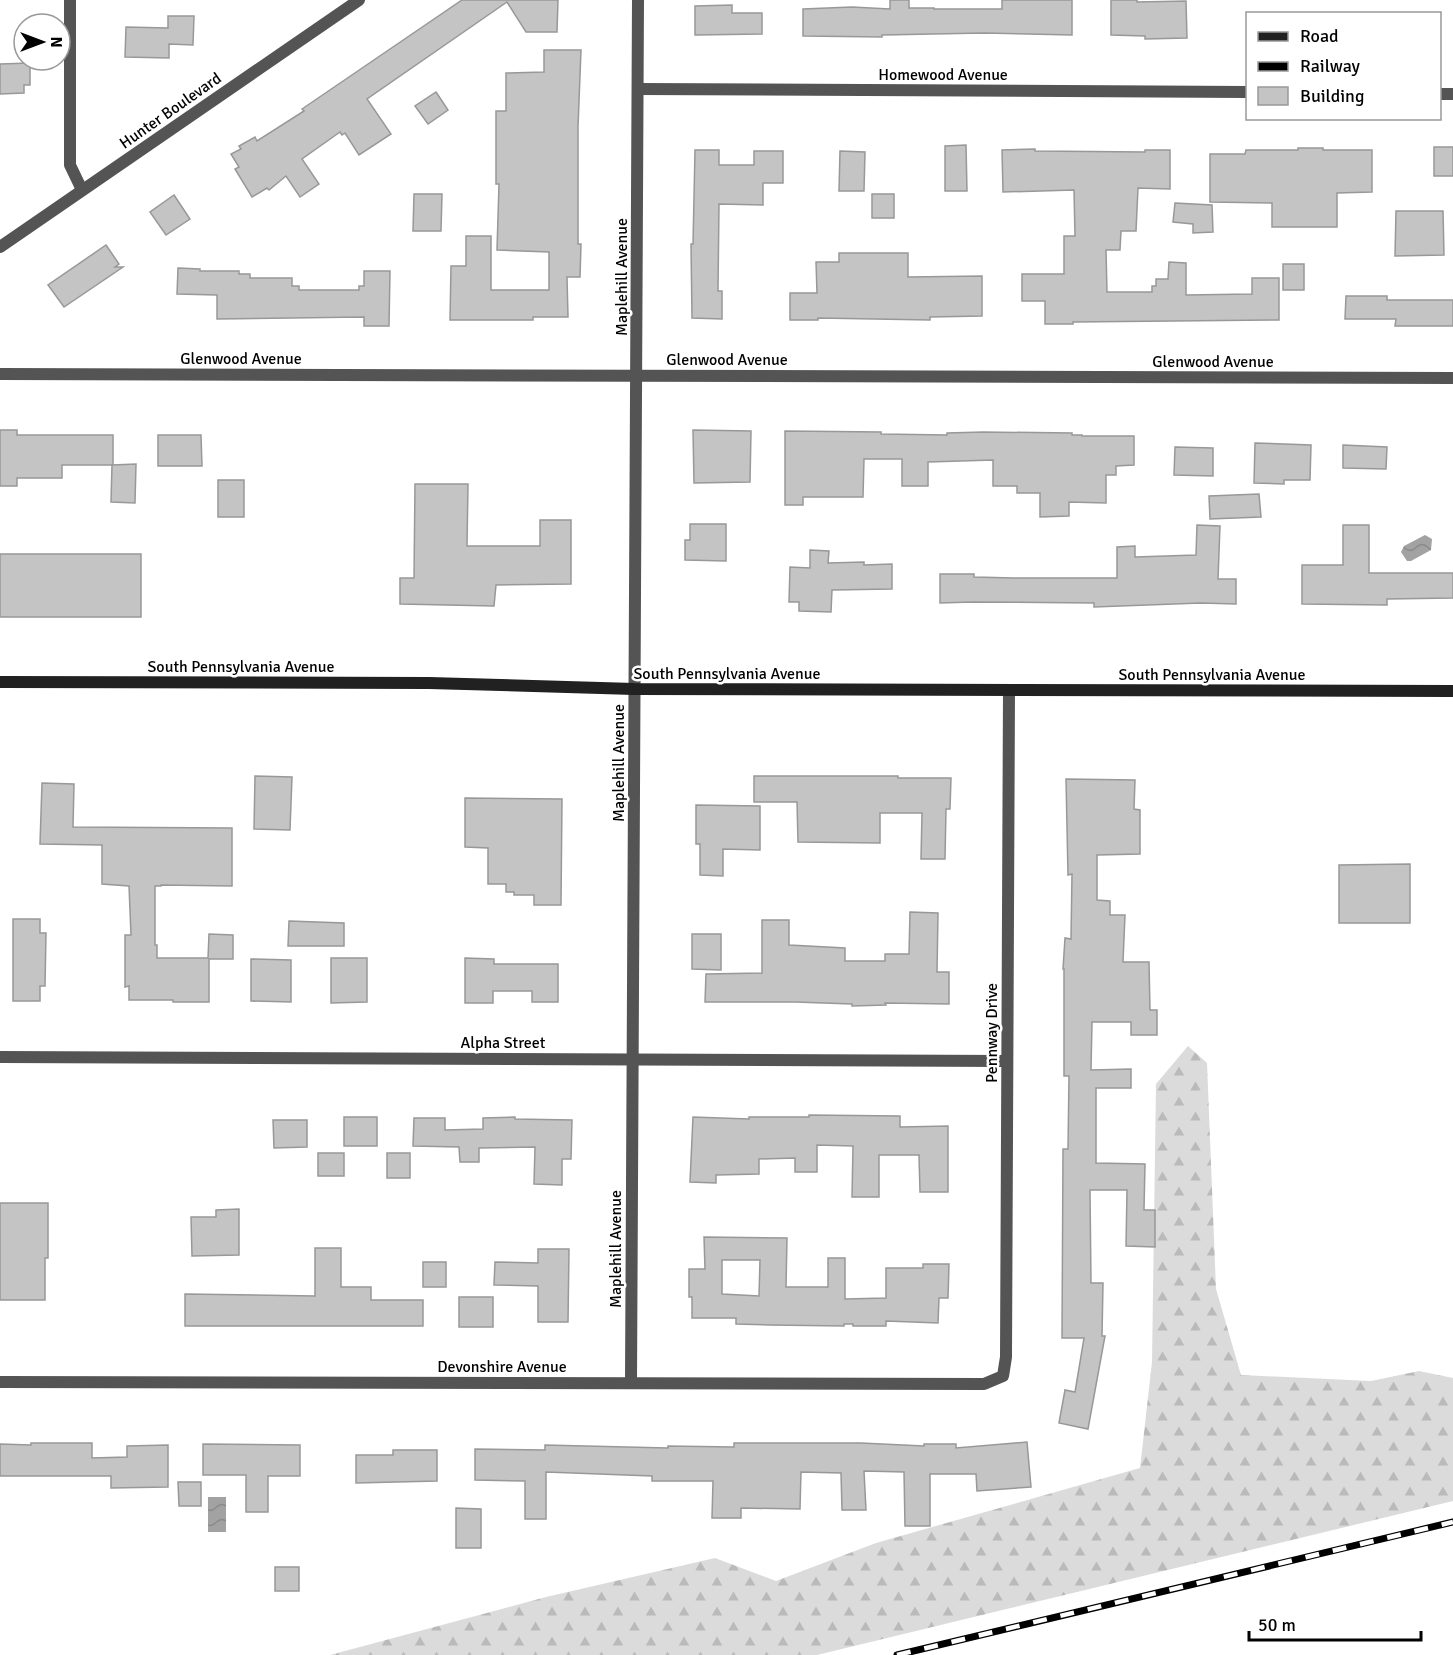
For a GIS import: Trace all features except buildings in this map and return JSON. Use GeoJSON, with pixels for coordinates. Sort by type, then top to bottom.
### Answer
{"type":"FeatureCollection","features":[{"type":"Feature","properties":{"kind":"main road","name":"South Pennsylvania Avenue"},"geometry":{"type":"LineString","coordinates":[[0,682],[419,683],[634,689],[1453,691]]}},
{"type":"Feature","properties":{"kind":"street"},"geometry":{"type":"LineString","coordinates":[[70,0],[70,165],[82,190]]}},
{"type":"Feature","properties":{"kind":"street","name":"Hunter Boulevard"},"geometry":{"type":"LineString","coordinates":[[0,247],[359,0]]}},
{"type":"Feature","properties":{"kind":"street","name":"Maplehill Avenue"},"geometry":{"type":"LineString","coordinates":[[631,1382],[638,0]]}},
{"type":"Feature","properties":{"kind":"street","name":"Homewood Avenue"},"geometry":{"type":"LineString","coordinates":[[638,89],[1246,92]]}},
{"type":"Feature","properties":{"kind":"street","name":"Glenwood Avenue"},"geometry":{"type":"LineString","coordinates":[[0,374],[1453,378]]}},
{"type":"Feature","properties":{"kind":"street","name":"Pennway Drive"},"geometry":{"type":"LineString","coordinates":[[1003,1376],[1006,1357],[1009,691]]}},
{"type":"Feature","properties":{"kind":"street","name":"Alpha Street"},"geometry":{"type":"LineString","coordinates":[[0,1057],[1007,1061]]}},
{"type":"Feature","properties":{"kind":"street","name":"Devonshire Avenue"},"geometry":{"type":"LineString","coordinates":[[0,1382],[984,1384],[1003,1376]]}},
{"type":"Feature","properties":{"kind":"green space"},"geometry":{"type":"Polygon","coordinates":[[[1188,1046],[1207,1063],[1216,1289],[1241,1375],[1371,1381],[1419,1371],[1453,1378],[1453,1501],[817,1655],[330,1655],[546,1597],[715,1558],[776,1581],[876,1543],[1140,1468],[1152,1362],[1156,1084],[1188,1046]]]}},
{"type":"Feature","properties":{"kind":"water"},"geometry":{"type":"Polygon","coordinates":[[[1425,535],[1432,539],[1431,550],[1407,561],[1401,552],[1404,546],[1425,535]]]}},
{"type":"Feature","properties":{"kind":"water"},"geometry":{"type":"Polygon","coordinates":[[[208,1497],[226,1497],[226,1532],[208,1532],[208,1497]]]}},
{"type":"Feature","properties":{"kind":"railway"},"geometry":{"type":"LineString","coordinates":[[897,1655],[1453,1522]]}}]}
